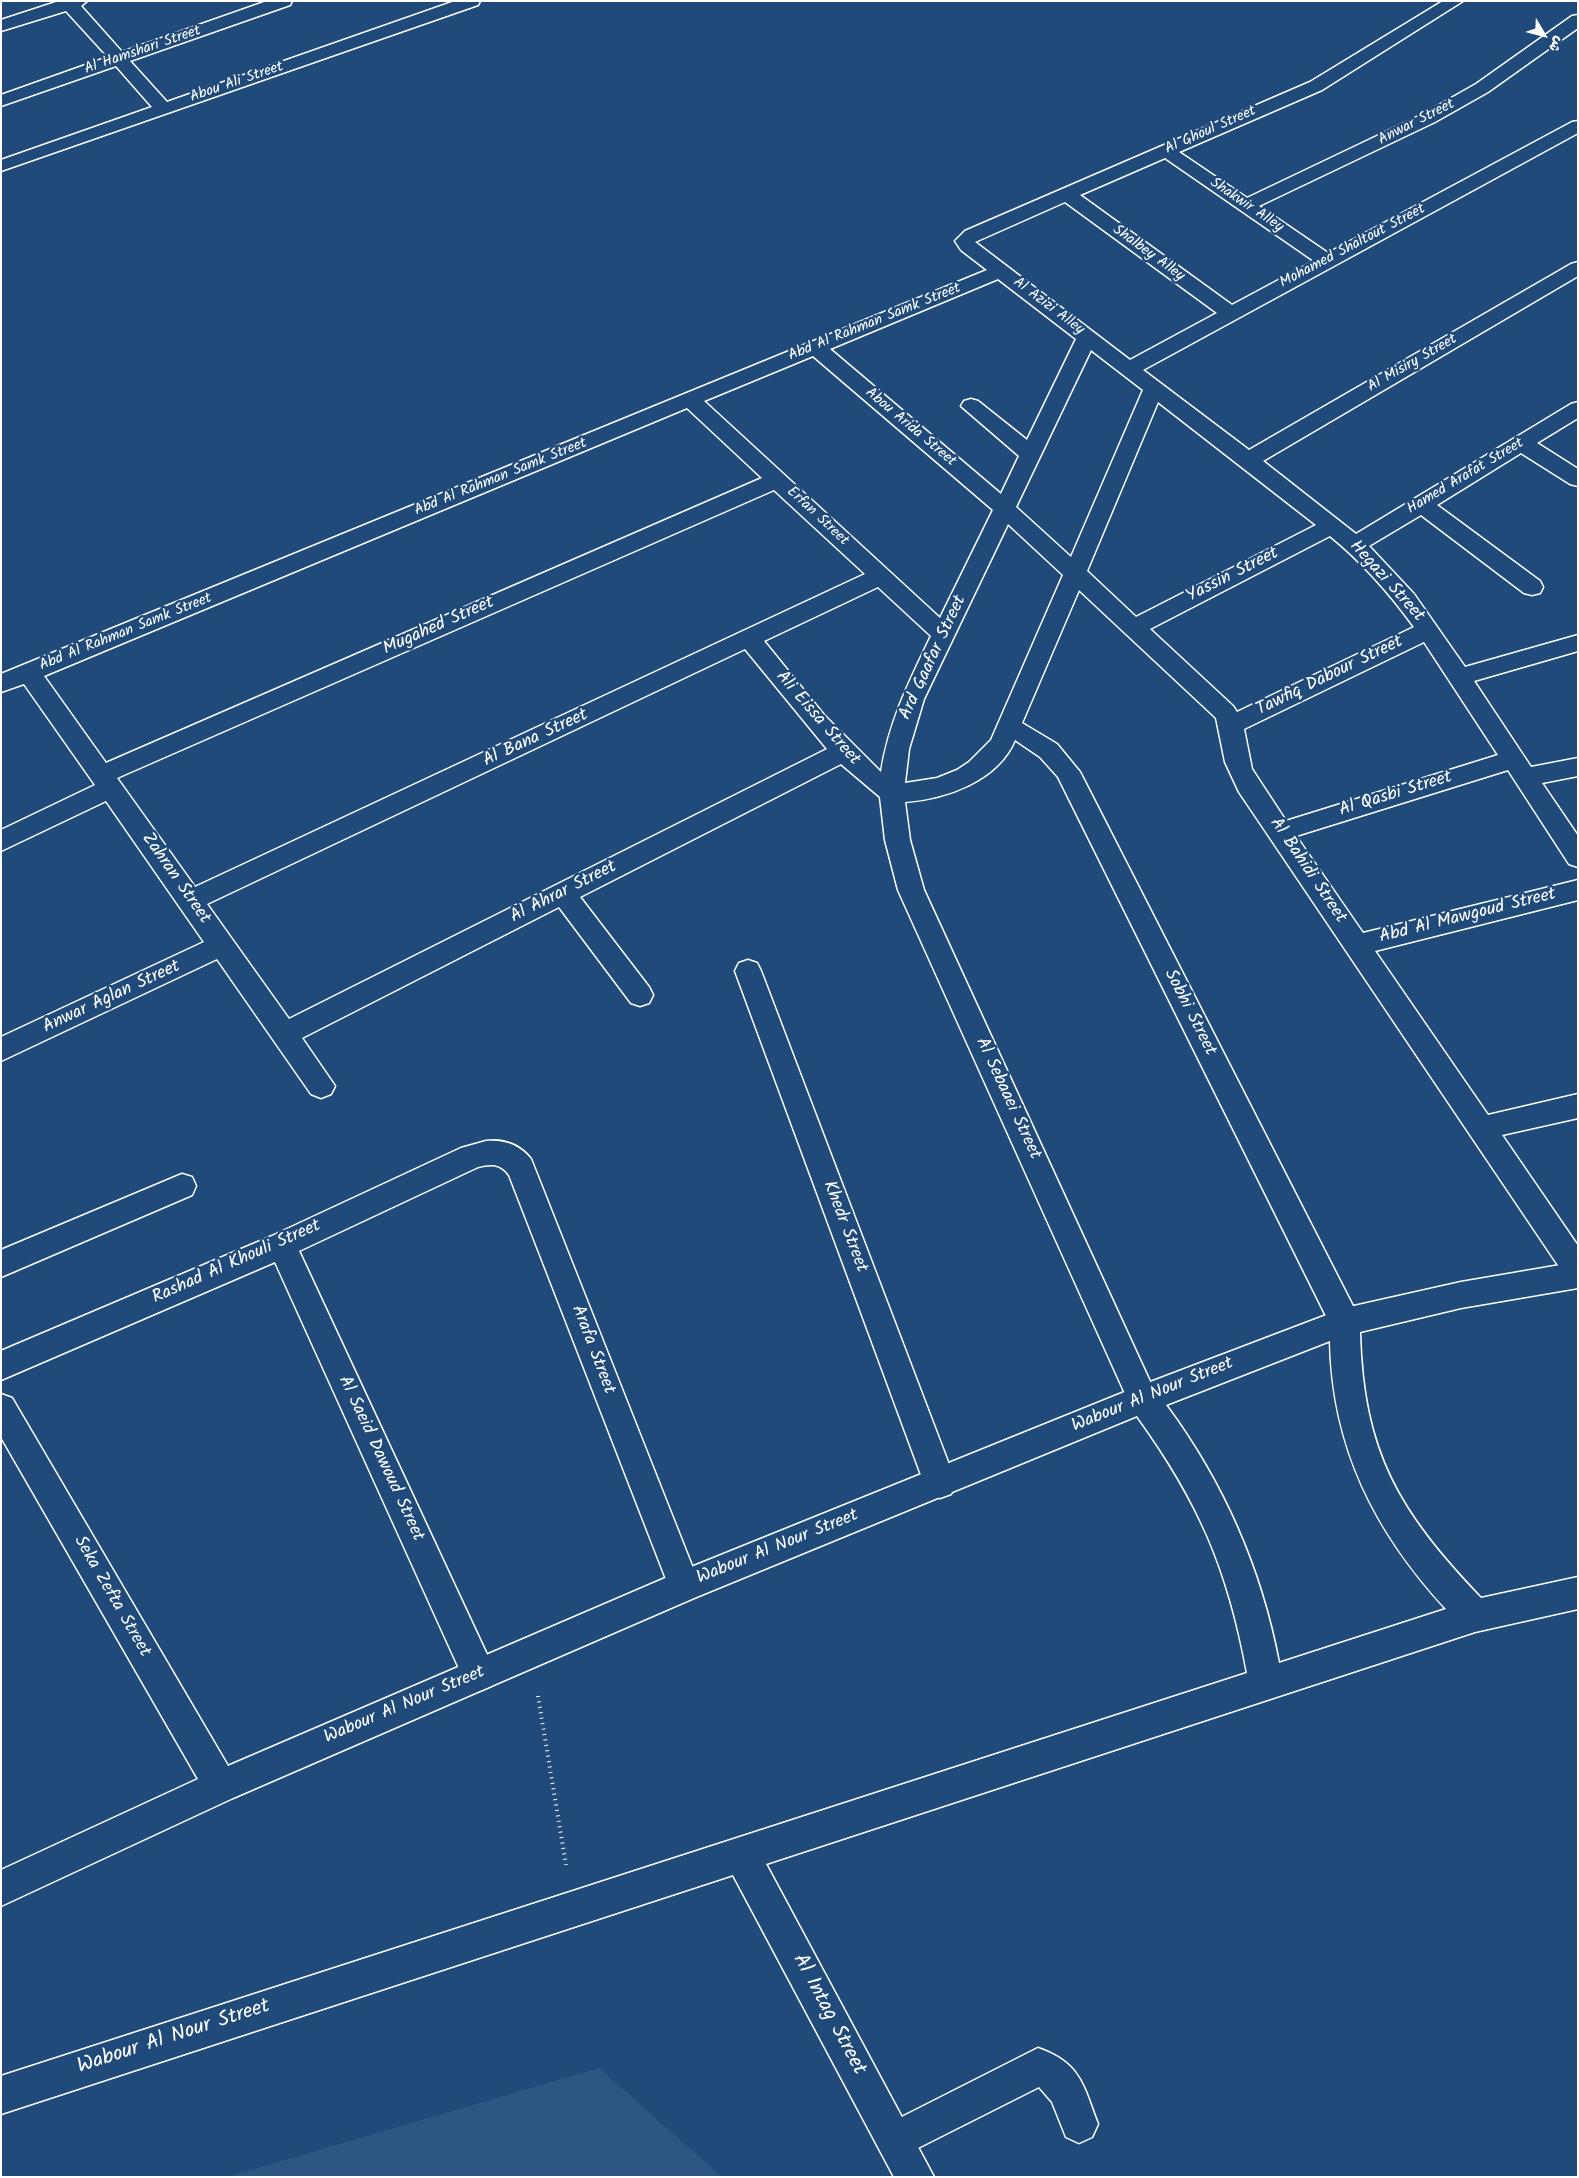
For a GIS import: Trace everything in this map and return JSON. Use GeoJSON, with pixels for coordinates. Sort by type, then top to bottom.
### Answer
{"type":"FeatureCollection","features":[{"type":"Feature","properties":{"kind":"street","name":"Al Hamshari Street"},"geometry":{"type":"LineString","coordinates":[[1,101],[284,1]]}},
{"type":"Feature","properties":{"kind":"street","name":"Abou Ali Street"},"geometry":{"type":"LineString","coordinates":[[1,166],[472,1]]}},
{"type":"Feature","properties":{"kind":"street","name":"Al Ghoul Street"},"geometry":{"type":"LineString","coordinates":[[968,246],[964,241],[968,236],[1316,86],[1455,1]]}},
{"type":"Feature","properties":{"kind":"street"},"geometry":{"type":"LineString","coordinates":[[1,26],[72,2],[164,109]]}},
{"type":"Feature","properties":{"kind":"street","name":"Anwar Street"},"geometry":{"type":"LineString","coordinates":[[1246,205],[1429,118],[1482,88],[1578,20]]}},
{"type":"Feature","properties":{"kind":"street","name":"Mohamed Shaltout Street"},"geometry":{"type":"LineString","coordinates":[[1128,369],[1578,126]]}},
{"type":"Feature","properties":{"kind":"street","name":"Shakwir Alley"},"geometry":{"type":"LineString","coordinates":[[1166,150],[1327,261]]}},
{"type":"Feature","properties":{"kind":"street","name":"Shalbey Alley"},"geometry":{"type":"LineString","coordinates":[[1066,194],[1230,313]]}},
{"type":"Feature","properties":{"kind":"street","name":"Al Azizi Alley"},"geometry":{"type":"LineString","coordinates":[[968,246],[1128,369]]}},
{"type":"Feature","properties":{"kind":"street","name":"Al Misiry Street"},"geometry":{"type":"LineString","coordinates":[[1248,460],[1578,268]]}},
{"type":"Feature","properties":{"kind":"street","name":"Abd Al Rahman Samk Street"},"geometry":{"type":"LineString","coordinates":[[1,684],[1000,271]]}},
{"type":"Feature","properties":{"kind":"street","name":"Ard Gaafar Street"},"geometry":{"type":"LineString","coordinates":[[892,793],[893,769],[904,721],[943,634],[1088,338]]}},
{"type":"Feature","properties":{"kind":"street","name":"Abou Arida Street"},"geometry":{"type":"LineString","coordinates":[[815,347],[1004,509]]}},
{"type":"Feature","properties":{"kind":"street","name":"Hegazi Street"},"geometry":{"type":"LineString","coordinates":[[1128,369],[1332,526],[1355,545],[1382,572],[1428,630],[1578,857]]}},
{"type":"Feature","properties":{"kind":"street"},"geometry":{"type":"LineString","coordinates":[[892,793],[920,792],[946,786],[968,776],[987,762],[996,751],[1154,388]]}},
{"type":"Feature","properties":{"kind":"street","name":"Erfan Street"},"geometry":{"type":"LineString","coordinates":[[690,400],[943,634]]}},
{"type":"Feature","properties":{"kind":"street"},"geometry":{"type":"LineString","coordinates":[[970,406],[1031,454]]}},
{"type":"Feature","properties":{"kind":"street","name":"Hamed Arafat Street"},"geometry":{"type":"LineString","coordinates":[[1355,545],[1578,409]]}},
{"type":"Feature","properties":{"kind":"street"},"geometry":{"type":"LineString","coordinates":[[1521,444],[1578,478]]}},
{"type":"Feature","properties":{"kind":"street","name":"Mugahed Street"},"geometry":{"type":"LineString","coordinates":[[1,841],[106,781],[777,480]]}},
{"type":"Feature","properties":{"kind":"street"},"geometry":{"type":"LineString","coordinates":[[1421,504],[1532,587]]}},
{"type":"Feature","properties":{"kind":"street","name":"Al Bahidi Street"},"geometry":{"type":"LineString","coordinates":[[1004,509],[1216,701],[1232,724],[1236,760],[1241,773],[1578,1271]]}},
{"type":"Feature","properties":{"kind":"street","name":"Yassin Street"},"geometry":{"type":"LineString","coordinates":[[1135,627],[1332,526]]}},
{"type":"Feature","properties":{"kind":"street","name":"Al Bana Street"},"geometry":{"type":"LineString","coordinates":[[190,901],[881,576]]}},
{"type":"Feature","properties":{"kind":"street","name":"Tawfiq Dabour Street"},"geometry":{"type":"LineString","coordinates":[[1232,724],[1428,630]]}},
{"type":"Feature","properties":{"kind":"street","name":"Ali Eissa Street"},"geometry":{"type":"LineString","coordinates":[[749,638],[843,752],[874,781],[892,793]]}},
{"type":"Feature","properties":{"kind":"street"},"geometry":{"type":"LineString","coordinates":[[1460,677],[1578,643]]}},
{"type":"Feature","properties":{"kind":"street","name":"Zahran Street"},"geometry":{"type":"LineString","coordinates":[[30,673],[321,1086]]}},
{"type":"Feature","properties":{"kind":"street","name":"Sobhi Street"},"geometry":{"type":"LineString","coordinates":[[1008,727],[1028,734],[1044,745],[1058,758],[1068,772],[1345,1322]]}},
{"type":"Feature","properties":{"kind":"street","name":"Al Ahrar Street"},"geometry":{"type":"LineString","coordinates":[[284,1034],[843,752]]}},
{"type":"Feature","properties":{"kind":"street","name":"Al Qasbi Street"},"geometry":{"type":"LineString","coordinates":[[1280,832],[1519,768],[1578,767]]}},
{"type":"Feature","properties":{"kind":"street","name":"Al Sebaaei Street"},"geometry":{"type":"LineString","coordinates":[[892,793],[893,825],[900,858],[911,890],[1143,1399],[1174,1439],[1196,1474],[1224,1528],[1243,1578],[1257,1630],[1266,1684]]}},
{"type":"Feature","properties":{"kind":"street","name":"Abd Al Mawgoud Street"},"geometry":{"type":"LineString","coordinates":[[1358,945],[1578,890]]}},
{"type":"Feature","properties":{"kind":"street"},"geometry":{"type":"LineString","coordinates":[[563,894],[640,994]]}},
{"type":"Feature","properties":{"kind":"street","name":"Anwar Aglan Street"},"geometry":{"type":"LineString","coordinates":[[1,1050],[222,945]]}},
{"type":"Feature","properties":{"kind":"street","name":"Khedr Street"},"geometry":{"type":"LineString","coordinates":[[748,971],[940,1482]]}},
{"type":"Feature","properties":{"kind":"street"},"geometry":{"type":"LineString","coordinates":[[1482,1128],[1578,1106]]}},
{"type":"Feature","properties":{"kind":"street","name":"Arafa Street"},"geometry":{"type":"LineString","coordinates":[[472,1157],[491,1151],[501,1152],[516,1161],[521,1168],[684,1586]]}},
{"type":"Feature","properties":{"kind":"street","name":"Rashad Al Khouli Street"},"geometry":{"type":"LineString","coordinates":[[1,1366],[282,1245],[472,1157]]}},
{"type":"Feature","properties":{"kind":"street"},"geometry":{"type":"LineString","coordinates":[[1,1264],[182,1186]]}},
{"type":"Feature","properties":{"kind":"street","name":"Al Saeid Dawoud Street"},"geometry":{"type":"LineString","coordinates":[[282,1245],[479,1674]]}},
{"type":"Feature","properties":{"kind":"street","name":"Wabour Al Nour Street"},"geometry":{"type":"LineString","coordinates":[[1,1888],[221,1786],[684,1586],[1143,1399],[1345,1322],[1461,1295],[1578,1275]]}},
{"type":"Feature","properties":{"kind":"street"},"geometry":{"type":"LineString","coordinates":[[1345,1322],[1344,1363],[1349,1406],[1361,1450],[1376,1484],[1411,1543],[1437,1578],[1475,1616]]}},
{"type":"Feature","properties":{"kind":"street","name":"Seka Zefta Street"},"geometry":{"type":"LineString","coordinates":[[1,1408],[221,1786]]}},
{"type":"Feature","properties":{"kind":"street","name":"Wabour Al Nour Street"},"geometry":{"type":"LineString","coordinates":[[1,2095],[1475,1616],[1578,1593]]}},
{"type":"Feature","properties":{"kind":"street","name":"Al Intag Street"},"geometry":{"type":"LineString","coordinates":[[741,1853],[915,2177]]}},
{"type":"Feature","properties":{"kind":"street"},"geometry":{"type":"LineString","coordinates":[[895,2140],[1038,2067],[1048,2069],[1057,2076],[1079,2124]]}},
{"type":"Feature","properties":{"kind":"path"},"geometry":{"type":"LineString","coordinates":[[531,1652],[574,1908]]}},
{"type":"Feature","properties":{"kind":"shaded area"},"geometry":{"type":"Polygon","coordinates":[[[599,2068],[722,2177],[227,2177],[599,2068]]]}}]}
